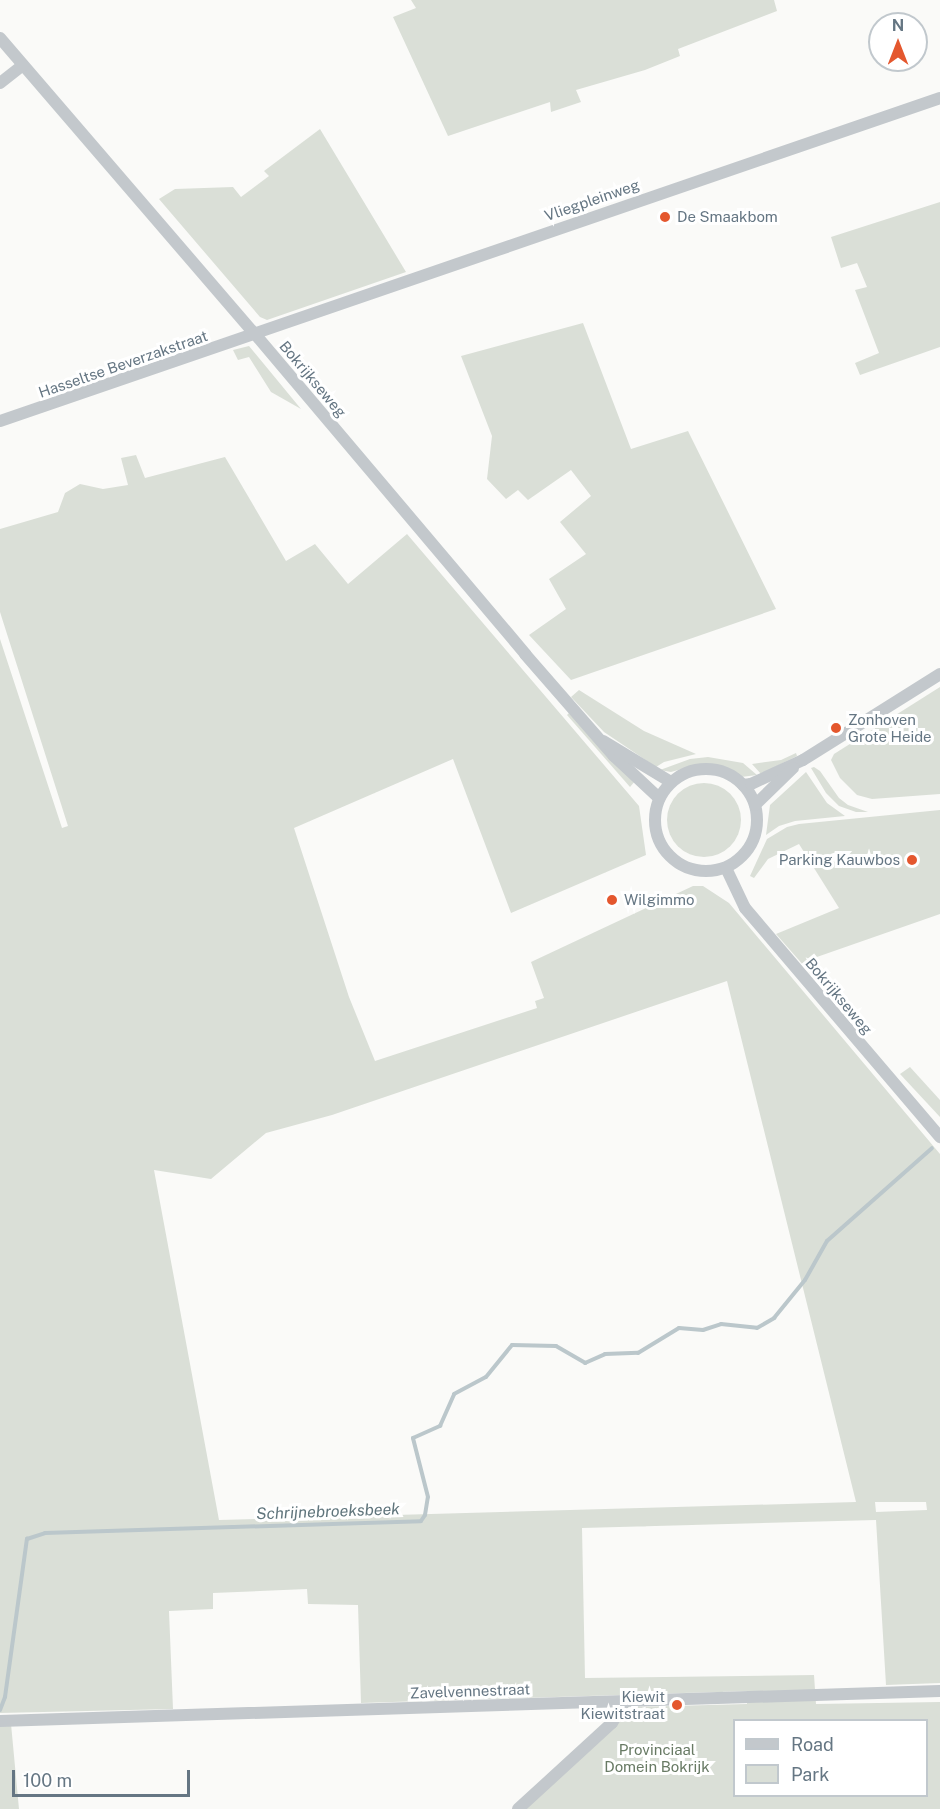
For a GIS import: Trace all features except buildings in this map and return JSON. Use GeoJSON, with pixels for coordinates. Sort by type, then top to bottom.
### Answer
{"type":"FeatureCollection","features":[{"type":"Feature","properties":{"kind":"street","name":"Bokrijkseweg"},"geometry":{"type":"LineString","coordinates":[[0,38],[255,333],[525,654],[614,756],[659,798]]}},
{"type":"Feature","properties":{"kind":"street"},"geometry":{"type":"LineString","coordinates":[[0,83],[23,65]]}},
{"type":"Feature","properties":{"kind":"street","name":"Vliegpleinweg"},"geometry":{"type":"LineString","coordinates":[[255,333],[286,320],[940,98]]}},
{"type":"Feature","properties":{"kind":"street","name":"Hasseltse Beverzakstraat"},"geometry":{"type":"LineString","coordinates":[[0,421],[255,333]]}},
{"type":"Feature","properties":{"kind":"street"},"geometry":{"type":"LineString","coordinates":[[743,785],[751,784],[803,760],[940,674]]}},
{"type":"Feature","properties":{"kind":"street","name":"Bokrijkseweg"},"geometry":{"type":"LineString","coordinates":[[602,741],[671,782]]}},
{"type":"Feature","properties":{"kind":"street"},"geometry":{"type":"LineString","coordinates":[[755,805],[803,760]]}},
{"type":"Feature","properties":{"kind":"street"},"geometry":{"type":"LineString","coordinates":[[700,769],[716,770],[731,775],[743,785],[755,805],[756,830],[753,842],[737,861],[726,868],[699,871],[673,861],[657,838],[654,818],[659,798],[671,782],[685,773],[700,769]]}},
{"type":"Feature","properties":{"kind":"street","name":"Bokrijkseweg"},"geometry":{"type":"LineString","coordinates":[[726,868],[745,908],[940,1137]]}},
{"type":"Feature","properties":{"kind":"street","name":"Zavelvennestraat"},"geometry":{"type":"LineString","coordinates":[[0,1721],[940,1691]]}},
{"type":"Feature","properties":{"kind":"street"},"geometry":{"type":"LineString","coordinates":[[518,1809],[612,1724],[625,1701]]}},
{"type":"Feature","properties":{"kind":"green space"},"geometry":{"type":"Polygon","coordinates":[[[411,0],[774,0],[777,11],[678,49],[680,56],[645,70],[576,90],[581,102],[551,112],[550,102],[448,136],[393,17],[416,8],[411,0]]]}},
{"type":"Feature","properties":{"kind":"green space"},"geometry":{"type":"Polygon","coordinates":[[[320,129],[406,272],[267,320],[260,317],[159,199],[175,189],[233,187],[241,197],[269,176],[264,171],[320,129]]]}},
{"type":"Feature","properties":{"kind":"green space"},"geometry":{"type":"Polygon","coordinates":[[[940,202],[940,347],[860,375],[855,363],[879,353],[855,290],[867,287],[857,263],[841,268],[831,237],[940,202]]]}},
{"type":"Feature","properties":{"kind":"green space"},"geometry":{"type":"Polygon","coordinates":[[[583,323],[631,449],[688,431],[776,609],[571,680],[529,635],[566,609],[549,579],[586,554],[560,522],[591,496],[571,470],[528,500],[518,490],[506,499],[487,479],[492,436],[461,356],[583,323]]]}},
{"type":"Feature","properties":{"kind":"green space"},"geometry":{"type":"Polygon","coordinates":[[[249,346],[301,409],[271,392],[249,357],[238,360],[233,350],[249,346]]]}},
{"type":"Feature","properties":{"kind":"green space","name":"Provinciaal Domein Bokrijk"},"geometry":{"type":"Polygon","coordinates":[[[136,455],[145,478],[225,457],[286,561],[315,544],[348,584],[407,534],[639,806],[646,855],[511,913],[453,759],[294,828],[349,997],[375,1061],[537,1008],[535,1001],[544,998],[531,962],[693,886],[703,886],[729,903],[940,1154],[940,1683],[886,1685],[876,1520],[582,1528],[585,1678],[814,1675],[816,1704],[940,1702],[940,1809],[525,1809],[634,1707],[747,1704],[747,1691],[361,1703],[358,1605],[308,1604],[307,1589],[213,1593],[213,1609],[169,1611],[173,1709],[0,1713],[0,639],[62,828],[68,826],[0,612],[0,529],[58,512],[65,493],[80,484],[103,489],[128,485],[121,458],[136,455]],[[727,981],[332,1115],[266,1133],[211,1179],[154,1170],[219,1520],[856,1502],[727,981]],[[875,1502],[876,1512],[927,1510],[926,1502],[875,1502]]]}},
{"type":"Feature","properties":{"kind":"green space"},"geometry":{"type":"Polygon","coordinates":[[[940,687],[940,794],[872,799],[857,795],[840,778],[831,760],[834,754],[940,687]]]}},
{"type":"Feature","properties":{"kind":"green space"},"geometry":{"type":"Polygon","coordinates":[[[579,690],[644,731],[696,754],[664,762],[656,767],[604,732],[571,697],[579,690]]]}},
{"type":"Feature","properties":{"kind":"green space"},"geometry":{"type":"Polygon","coordinates":[[[569,713],[636,780],[630,787],[567,715],[569,713]]]}},
{"type":"Feature","properties":{"kind":"green space"},"geometry":{"type":"Polygon","coordinates":[[[796,753],[797,756],[761,774],[752,764],[781,760],[796,753]]]}},
{"type":"Feature","properties":{"kind":"green space"},"geometry":{"type":"Polygon","coordinates":[[[708,757],[743,763],[757,775],[741,777],[709,764],[699,764],[671,772],[660,770],[690,759],[708,757]]]}},
{"type":"Feature","properties":{"kind":"green space"},"geometry":{"type":"Polygon","coordinates":[[[814,767],[820,771],[839,798],[848,805],[868,812],[856,812],[839,806],[826,793],[811,768],[814,767]]]}},
{"type":"Feature","properties":{"kind":"green space"},"geometry":{"type":"Polygon","coordinates":[[[806,772],[827,803],[845,816],[795,821],[779,826],[766,835],[770,805],[806,772]]]}},
{"type":"Feature","properties":{"kind":"green space"},"geometry":{"type":"Polygon","coordinates":[[[697,783],[711,783],[725,789],[735,799],[741,813],[739,834],[725,851],[711,857],[697,857],[683,851],[673,841],[667,827],[667,813],[673,799],[683,789],[697,783]]]}},
{"type":"Feature","properties":{"kind":"green space"},"geometry":{"type":"Polygon","coordinates":[[[940,810],[940,914],[814,958],[827,977],[819,983],[776,934],[839,908],[799,844],[768,859],[754,878],[750,876],[767,839],[787,827],[799,824],[940,810]]]}},
{"type":"Feature","properties":{"kind":"green space"},"geometry":{"type":"Polygon","coordinates":[[[910,1067],[940,1100],[940,1117],[900,1074],[910,1067]]]}},
{"type":"Feature","properties":{"kind":"green space"},"geometry":{"type":"Polygon","coordinates":[[[11,1724],[19,1809],[0,1809],[0,1725],[11,1724]]]}},
{"type":"Feature","properties":{"kind":"waterway","name":"Schrijnebroeksbeek"},"geometry":{"type":"LineString","coordinates":[[0,1710],[5,1697],[27,1539],[45,1533],[421,1521],[425,1515],[428,1497],[413,1438],[440,1426],[454,1394],[486,1377],[512,1345],[556,1346],[585,1363],[605,1354],[638,1353],[679,1328],[703,1330],[721,1324],[757,1328],[774,1318],[805,1280],[827,1241],[932,1148]]}},
{"type":"Feature","properties":{"kind":"place","name":"De Smaakbom"},"geometry":{"type":"Point","coordinates":[665,217]}},
{"type":"Feature","properties":{"kind":"place","name":"Zonhoven Grote Heide"},"geometry":{"type":"Point","coordinates":[836,728]}},
{"type":"Feature","properties":{"kind":"place","name":"Parking Kauwbos"},"geometry":{"type":"Point","coordinates":[912,860]}},
{"type":"Feature","properties":{"kind":"place","name":"Wilgimmo"},"geometry":{"type":"Point","coordinates":[612,900]}},
{"type":"Feature","properties":{"kind":"place","name":"Kiewit Kiewitstraat"},"geometry":{"type":"Point","coordinates":[677,1705]}}]}
